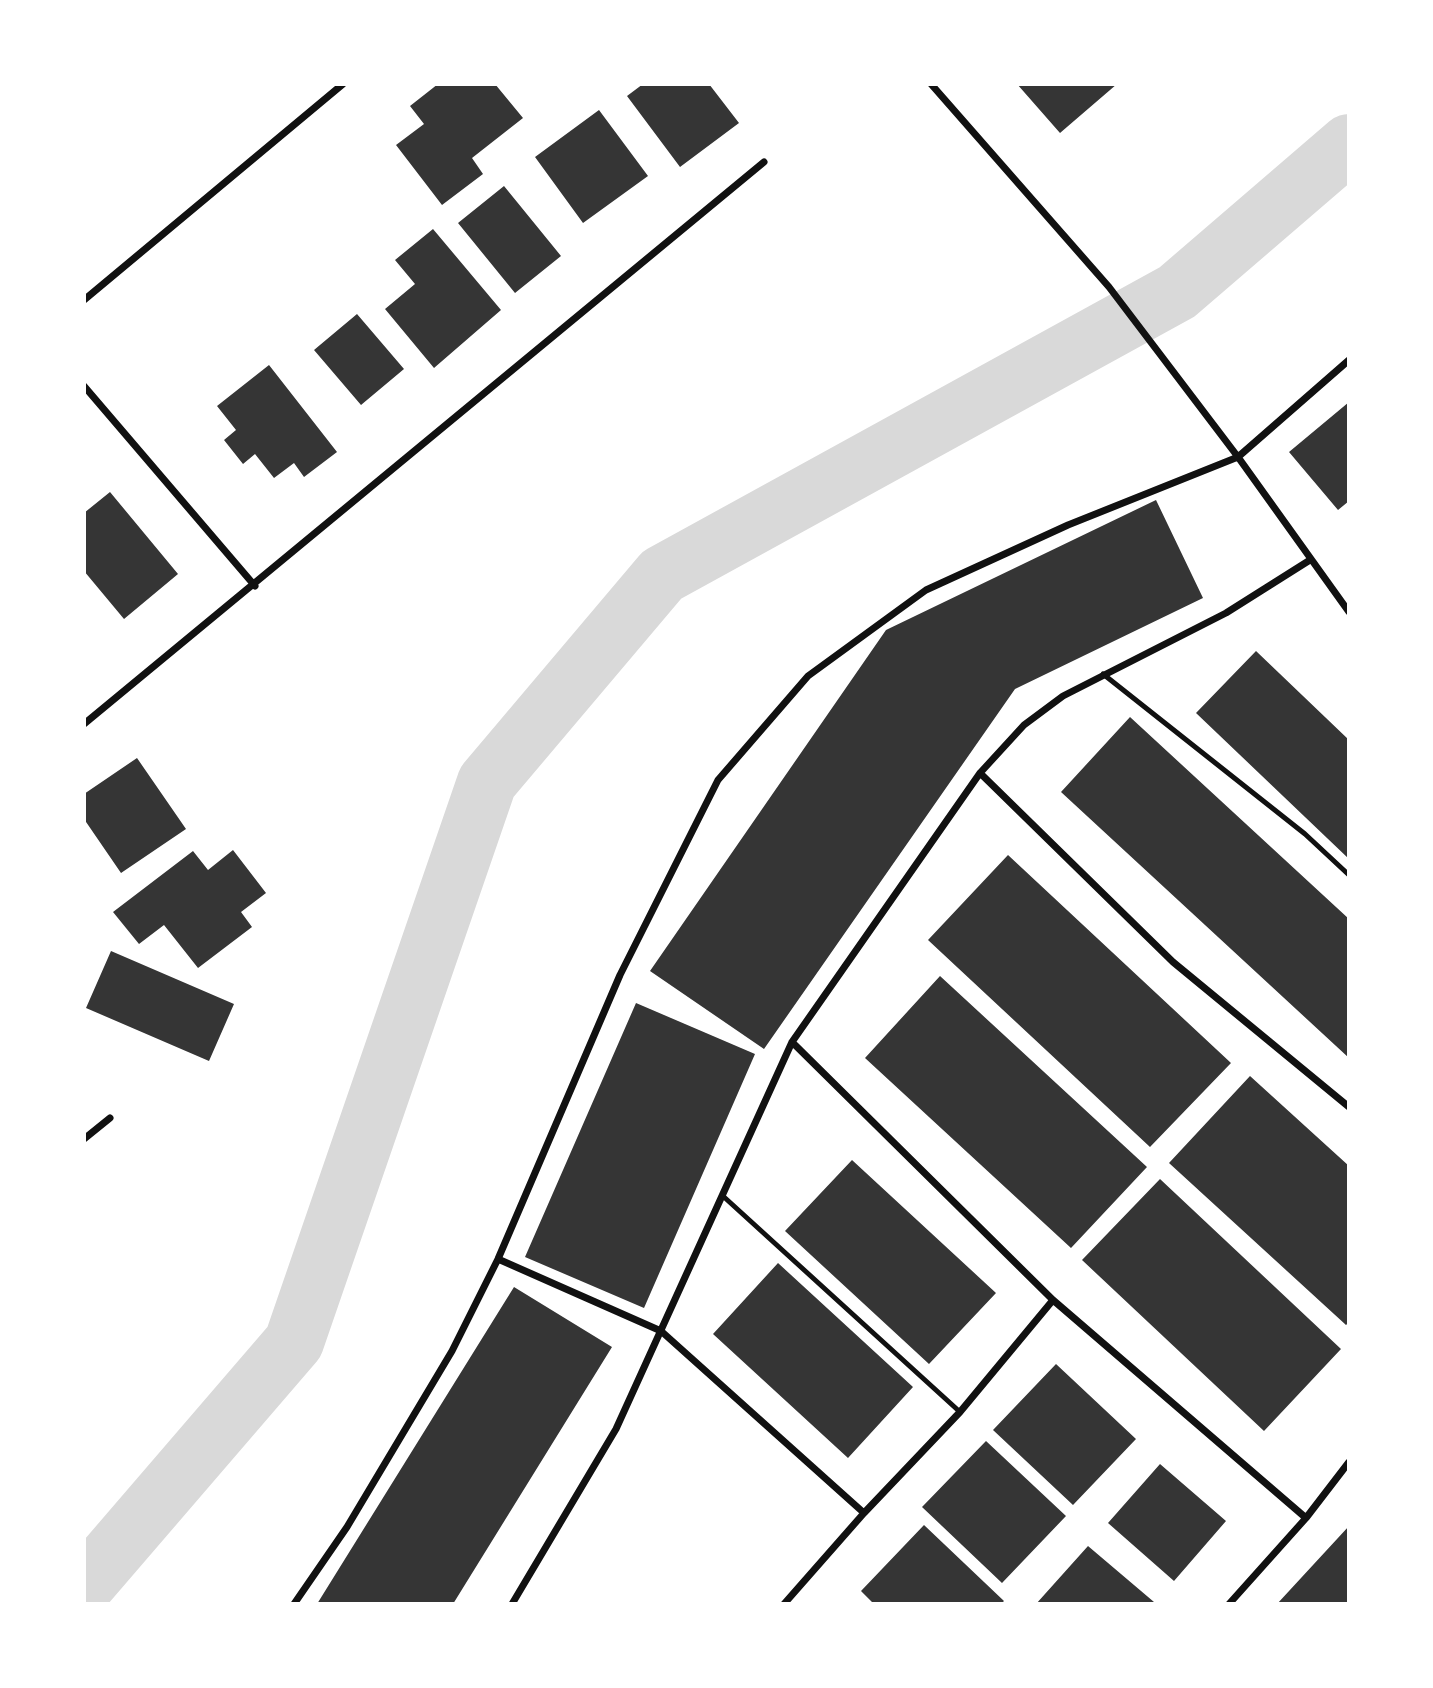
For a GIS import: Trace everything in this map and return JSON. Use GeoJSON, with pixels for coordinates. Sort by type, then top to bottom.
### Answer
{"type":"FeatureCollection","features":[{"type":"Feature","properties":{"kind":"street"},"geometry":{"type":"LineString","coordinates":[[84,300],[344,84]]}},
{"type":"Feature","properties":{"kind":"street"},"geometry":{"type":"LineString","coordinates":[[931,84],[1109,287],[1238,457],[1349,612]]}},
{"type":"Feature","properties":{"kind":"street"},"geometry":{"type":"LineString","coordinates":[[84,724],[255,586],[764,162]]}},
{"type":"Feature","properties":{"kind":"street"},"geometry":{"type":"LineString","coordinates":[[294,1604],[347,1527],[452,1351],[498,1259],[620,975],[718,780],[808,676],[926,590],[1068,525],[1238,457],[1349,360]]}},
{"type":"Feature","properties":{"kind":"street"},"geometry":{"type":"LineString","coordinates":[[84,386],[255,586]]}},
{"type":"Feature","properties":{"kind":"street"},"geometry":{"type":"LineString","coordinates":[[513,1604],[616,1429],[724,1198],[792,1042],[980,773],[1024,725],[1063,696],[1226,613],[1310,560]]}},
{"type":"Feature","properties":{"kind":"street"},"geometry":{"type":"LineString","coordinates":[[980,773],[1173,962],[1349,1107]]}},
{"type":"Feature","properties":{"kind":"street"},"geometry":{"type":"LineString","coordinates":[[792,1042],[1054,1300],[1306,1518]]}},
{"type":"Feature","properties":{"kind":"street"},"geometry":{"type":"LineString","coordinates":[[84,1139],[110,1118]]}},
{"type":"Feature","properties":{"kind":"street"},"geometry":{"type":"LineString","coordinates":[[498,1259],[661,1331],[863,1513]]}},
{"type":"Feature","properties":{"kind":"street"},"geometry":{"type":"LineString","coordinates":[[785,1604],[863,1513],[960,1412],[1054,1300]]}},
{"type":"Feature","properties":{"kind":"street"},"geometry":{"type":"LineString","coordinates":[[1229,1604],[1306,1518],[1349,1462]]}},
{"type":"Feature","properties":{"kind":"lane"},"geometry":{"type":"LineString","coordinates":[[1103,674],[1295,826],[1349,875]]}},
{"type":"Feature","properties":{"kind":"lane"},"geometry":{"type":"LineString","coordinates":[[724,1198],[960,1412]]}},
{"type":"Feature","properties":{"kind":"building"},"geometry":{"type":"Polygon","coordinates":[[[438,84],[495,84],[523,118],[472,158],[483,174],[442,205],[396,145],[424,124],[410,106],[438,84]]]}},
{"type":"Feature","properties":{"kind":"building"},"geometry":{"type":"Polygon","coordinates":[[[643,84],[709,84],[739,123],[680,167],[627,96],[643,84]]]}},
{"type":"Feature","properties":{"kind":"building"},"geometry":{"type":"Polygon","coordinates":[[[1017,84],[1117,84],[1060,133],[1017,84]]]}},
{"type":"Feature","properties":{"kind":"building"},"geometry":{"type":"Polygon","coordinates":[[[599,110],[648,176],[583,223],[535,157],[599,110]]]}},
{"type":"Feature","properties":{"kind":"building"},"geometry":{"type":"Polygon","coordinates":[[[504,186],[561,256],[515,293],[458,223],[504,186]]]}},
{"type":"Feature","properties":{"kind":"building"},"geometry":{"type":"Polygon","coordinates":[[[433,229],[501,310],[434,368],[385,309],[415,284],[395,260],[433,229]]]}},
{"type":"Feature","properties":{"kind":"building"},"geometry":{"type":"Polygon","coordinates":[[[357,314],[404,369],[361,405],[314,350],[357,314]]]}},
{"type":"Feature","properties":{"kind":"building"},"geometry":{"type":"Polygon","coordinates":[[[269,365],[337,452],[304,477],[294,463],[274,478],[255,454],[243,464],[224,440],[236,430],[217,406],[269,365]]]}},
{"type":"Feature","properties":{"kind":"building"},"geometry":{"type":"Polygon","coordinates":[[[1349,402],[1349,501],[1338,510],[1289,452],[1349,402]]]}},
{"type":"Feature","properties":{"kind":"building"},"geometry":{"type":"Polygon","coordinates":[[[110,492],[178,574],[124,619],[84,571],[84,513],[110,492]]]}},
{"type":"Feature","properties":{"kind":"building"},"geometry":{"type":"Polygon","coordinates":[[[1156,500],[1203,598],[1015,689],[764,1049],[650,971],[886,630],[1156,500]]]}},
{"type":"Feature","properties":{"kind":"building"},"geometry":{"type":"Polygon","coordinates":[[[1256,651],[1349,740],[1349,859],[1196,713],[1256,651]]]}},
{"type":"Feature","properties":{"kind":"building"},"geometry":{"type":"Polygon","coordinates":[[[1130,717],[1349,919],[1349,1058],[1061,792],[1130,717]]]}},
{"type":"Feature","properties":{"kind":"building"},"geometry":{"type":"Polygon","coordinates":[[[137,758],[186,829],[121,873],[84,819],[84,794],[137,758]]]}},
{"type":"Feature","properties":{"kind":"building"},"geometry":{"type":"Polygon","coordinates":[[[233,850],[266,893],[241,912],[252,927],[198,968],[164,925],[139,944],[113,912],[193,851],[208,870],[233,850]]]}},
{"type":"Feature","properties":{"kind":"building"},"geometry":{"type":"Polygon","coordinates":[[[1008,855],[1231,1063],[1150,1147],[928,940],[1008,855]]]}},
{"type":"Feature","properties":{"kind":"building"},"geometry":{"type":"Polygon","coordinates":[[[111,951],[234,1004],[209,1061],[86,1008],[111,951]]]}},
{"type":"Feature","properties":{"kind":"building"},"geometry":{"type":"Polygon","coordinates":[[[940,976],[1147,1167],[1071,1248],[865,1058],[940,976]]]}},
{"type":"Feature","properties":{"kind":"building"},"geometry":{"type":"Polygon","coordinates":[[[636,1003],[755,1054],[644,1308],[525,1257],[636,1003]]]}},
{"type":"Feature","properties":{"kind":"building"},"geometry":{"type":"Polygon","coordinates":[[[1250,1076],[1349,1166],[1349,1322],[1346,1325],[1169,1163],[1250,1076]]]}},
{"type":"Feature","properties":{"kind":"building"},"geometry":{"type":"Polygon","coordinates":[[[852,1160],[996,1293],[929,1364],[785,1231],[852,1160]]]}},
{"type":"Feature","properties":{"kind":"building"},"geometry":{"type":"Polygon","coordinates":[[[1160,1179],[1341,1349],[1264,1431],[1082,1260],[1160,1179]]]}},
{"type":"Feature","properties":{"kind":"building"},"geometry":{"type":"Polygon","coordinates":[[[778,1263],[913,1387],[848,1458],[713,1334],[778,1263]]]}},
{"type":"Feature","properties":{"kind":"building"},"geometry":{"type":"Polygon","coordinates":[[[514,1287],[612,1347],[453,1604],[317,1604],[514,1287]]]}},
{"type":"Feature","properties":{"kind":"building"},"geometry":{"type":"Polygon","coordinates":[[[1056,1364],[1136,1439],[1073,1505],[993,1430],[1056,1364]]]}},
{"type":"Feature","properties":{"kind":"building"},"geometry":{"type":"Polygon","coordinates":[[[986,1441],[1066,1516],[1002,1583],[922,1507],[986,1441]]]}},
{"type":"Feature","properties":{"kind":"building"},"geometry":{"type":"Polygon","coordinates":[[[1160,1464],[1226,1521],[1174,1581],[1108,1523],[1160,1464]]]}},
{"type":"Feature","properties":{"kind":"building"},"geometry":{"type":"Polygon","coordinates":[[[924,1525],[1004,1601],[1001,1604],[874,1604],[861,1591],[924,1525]]]}},
{"type":"Feature","properties":{"kind":"building"},"geometry":{"type":"Polygon","coordinates":[[[1349,1526],[1349,1604],[1277,1604],[1349,1526]]]}},
{"type":"Feature","properties":{"kind":"building"},"geometry":{"type":"Polygon","coordinates":[[[1088,1546],[1154,1602],[1153,1604],[1036,1604],[1088,1546]]]}},
{"type":"Feature","properties":{"kind":"waterway"},"geometry":{"type":"LineString","coordinates":[[84,1586],[294,1342],[487,782],[662,575],[1177,292],[1349,144]]}}]}
